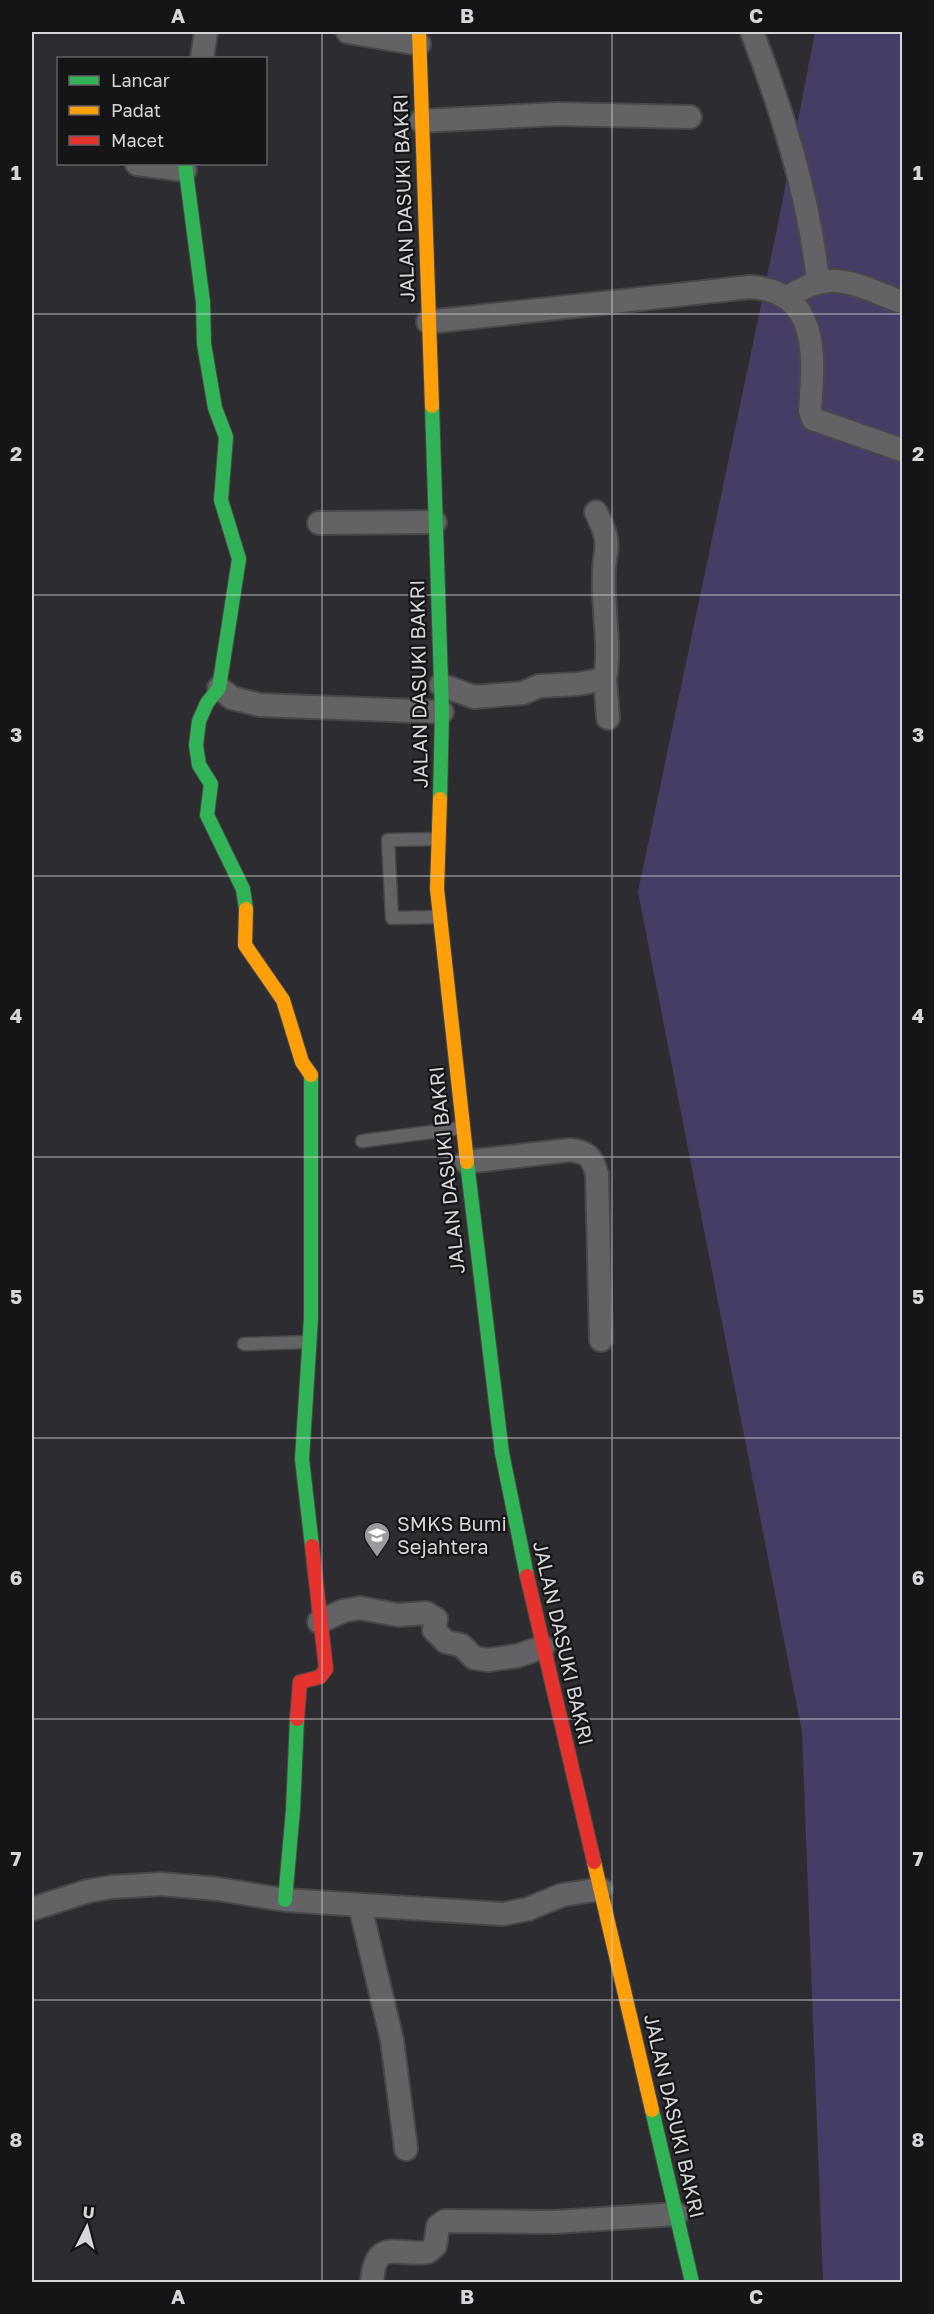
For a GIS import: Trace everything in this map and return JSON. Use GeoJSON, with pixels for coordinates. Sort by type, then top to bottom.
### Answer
{"type":"FeatureCollection","features":[{"type":"Feature","properties":{"kind":"main road","name":"JALAN DASUKI BAKRI"},"geometry":{"type":"LineString","coordinates":[[419,38],[442,712],[440,917],[473,1238],[502,1453],[543,1647],[692,2283]]}},
{"type":"Feature","properties":{"kind":"main road"},"geometry":{"type":"LineString","coordinates":[[185,167],[203,302],[204,344],[215,408],[226,437],[220,500],[239,559],[219,688],[207,703],[199,721],[196,745],[199,765],[211,784],[207,815],[243,889],[246,912],[245,945],[283,1000],[302,1062],[311,1074],[313,1083],[310,1342],[302,1459],[326,1669],[320,1677],[300,1682],[298,1689],[293,1810],[285,1900]]}},
{"type":"Feature","properties":{"kind":"street"},"geometry":{"type":"LineString","coordinates":[[202,57],[206,32]]}},
{"type":"Feature","properties":{"kind":"street"},"geometry":{"type":"LineString","coordinates":[[348,32],[419,38]]}},
{"type":"Feature","properties":{"kind":"street"},"geometry":{"type":"LineString","coordinates":[[752,32],[777,98],[814,244],[818,281]]}},
{"type":"Feature","properties":{"kind":"street"},"geometry":{"type":"LineString","coordinates":[[421,121],[558,114],[690,117]]}},
{"type":"Feature","properties":{"kind":"street"},"geometry":{"type":"LineString","coordinates":[[153,165],[185,167]]}},
{"type":"Feature","properties":{"kind":"street"},"geometry":{"type":"LineString","coordinates":[[787,298],[818,281],[863,285],[903,302]]}},
{"type":"Feature","properties":{"kind":"street"},"geometry":{"type":"LineString","coordinates":[[428,322],[750,287],[764,288],[787,298],[804,316],[809,331],[812,366],[810,410],[813,418],[903,450]]}},
{"type":"Feature","properties":{"kind":"street"},"geometry":{"type":"LineString","coordinates":[[596,512],[605,534],[607,553],[604,569],[604,604],[609,653],[605,679],[608,718]]}},
{"type":"Feature","properties":{"kind":"street"},"geometry":{"type":"LineString","coordinates":[[319,523],[435,522]]}},
{"type":"Feature","properties":{"kind":"street"},"geometry":{"type":"LineString","coordinates":[[441,685],[474,697],[523,693],[539,686],[578,684],[605,679]]}},
{"type":"Feature","properties":{"kind":"street"},"geometry":{"type":"LineString","coordinates":[[219,688],[232,698],[261,705],[442,712]]}},
{"type":"Feature","properties":{"kind":"street"},"geometry":{"type":"LineString","coordinates":[[466,1162],[570,1150],[584,1151],[593,1159],[597,1174],[601,1340]]}},
{"type":"Feature","properties":{"kind":"street"},"geometry":{"type":"LineString","coordinates":[[319,1622],[343,1611],[360,1608],[398,1615],[426,1613],[436,1619],[434,1630],[446,1642],[461,1645],[474,1658],[488,1660],[517,1656],[543,1647]]}},
{"type":"Feature","properties":{"kind":"street"},"geometry":{"type":"LineString","coordinates":[[32,1909],[88,1891],[142,1884],[218,1889],[285,1900],[503,1914],[528,1909],[562,1895],[601,1889]]}},
{"type":"Feature","properties":{"kind":"street"},"geometry":{"type":"LineString","coordinates":[[360,1906],[392,2040],[406,2149]]}},
{"type":"Feature","properties":{"kind":"street"},"geometry":{"type":"LineString","coordinates":[[372,2283],[374,2264],[379,2256],[395,2250],[428,2252],[435,2247],[438,2226],[445,2221],[554,2222],[677,2214]]}},
{"type":"Feature","properties":{"kind":"lane"},"geometry":{"type":"LineString","coordinates":[[439,839],[388,840],[392,918],[440,917]]}},
{"type":"Feature","properties":{"kind":"lane"},"geometry":{"type":"LineString","coordinates":[[362,1141],[410,1133],[463,1128]]}},
{"type":"Feature","properties":{"kind":"lane"},"geometry":{"type":"LineString","coordinates":[[244,1344],[310,1342]]}},
{"type":"Feature","properties":{"kind":"shaded area"},"geometry":{"type":"Polygon","coordinates":[[[815,32],[902,32],[902,2282],[823,2282],[802,1732],[638,892],[778,224],[815,32]]]}},
{"type":"Feature","properties":{"kind":"traffic: fast"},"geometry":{"type":"LineString","coordinates":[[185,165],[203,302],[204,344],[215,408],[226,437],[221,500],[239,559],[219,688],[207,703],[199,721],[196,745],[199,765],[211,784],[207,815],[243,889],[246,909]]}},
{"type":"Feature","properties":{"kind":"traffic: fast"},"geometry":{"type":"LineString","coordinates":[[432,406],[442,712],[440,799]]}},
{"type":"Feature","properties":{"kind":"traffic: fast"},"geometry":{"type":"LineString","coordinates":[[311,1075],[311,1318],[302,1459],[312,1546]]}},
{"type":"Feature","properties":{"kind":"traffic: fast"},"geometry":{"type":"LineString","coordinates":[[467,1162],[502,1453],[527,1576]]}},
{"type":"Feature","properties":{"kind":"traffic: fast"},"geometry":{"type":"LineString","coordinates":[[285,1900],[293,1810],[297,1719]]}},
{"type":"Feature","properties":{"kind":"traffic: fast"},"geometry":{"type":"LineString","coordinates":[[652,2110],[692,2282]]}},
{"type":"Feature","properties":{"kind":"traffic: slow"},"geometry":{"type":"LineString","coordinates":[[419,32],[432,406]]}},
{"type":"Feature","properties":{"kind":"traffic: slow"},"geometry":{"type":"LineString","coordinates":[[440,799],[437,889],[467,1162]]}},
{"type":"Feature","properties":{"kind":"traffic: slow"},"geometry":{"type":"LineString","coordinates":[[246,909],[245,945],[283,1000],[302,1062],[311,1075]]}},
{"type":"Feature","properties":{"kind":"traffic: slow"},"geometry":{"type":"LineString","coordinates":[[594,1862],[652,2110]]}},
{"type":"Feature","properties":{"kind":"traffic: jam"},"geometry":{"type":"LineString","coordinates":[[297,1719],[300,1682],[320,1677],[326,1669],[312,1546]]}},
{"type":"Feature","properties":{"kind":"traffic: jam"},"geometry":{"type":"LineString","coordinates":[[527,1576],[594,1862]]}},
{"type":"Feature","properties":{"kind":"place","name":"SMKS Bumi Sejahtera"},"geometry":{"type":"Point","coordinates":[377,1558]}}]}
